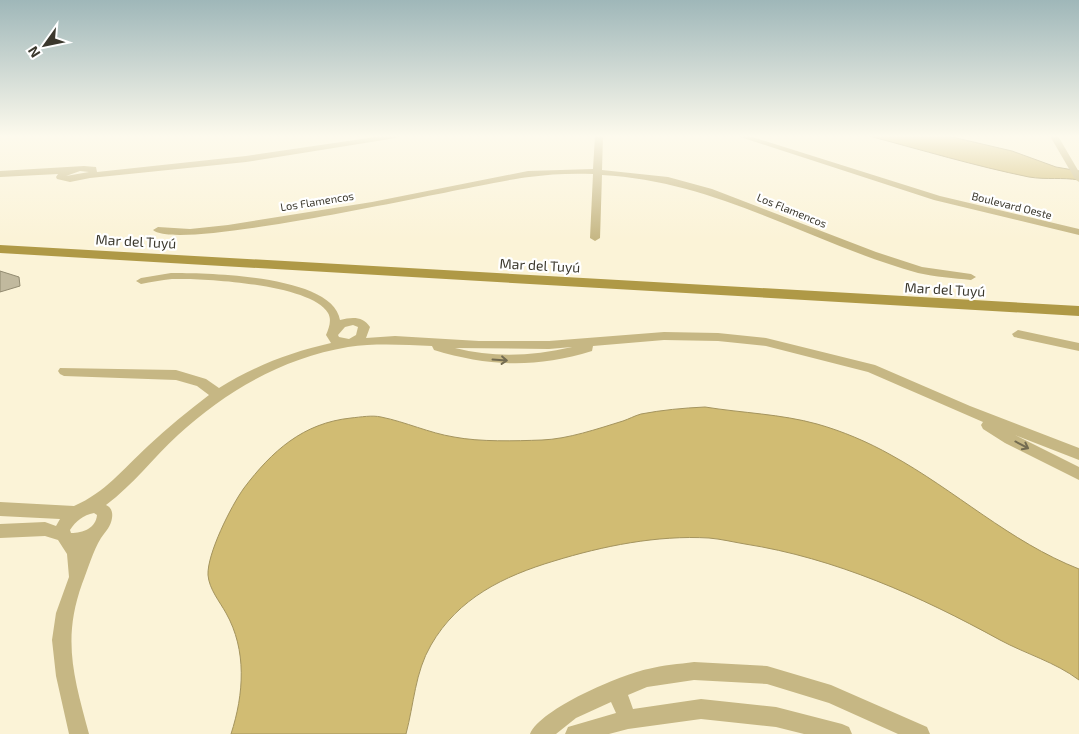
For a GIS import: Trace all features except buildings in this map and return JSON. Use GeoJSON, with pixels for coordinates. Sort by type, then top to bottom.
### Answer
{"type":"FeatureCollection","features":[{"type":"Feature","properties":{"kind":"street"},"geometry":{"type":"LineString","coordinates":[[0,174],[109,170]]}},
{"type":"Feature","properties":{"kind":"street","name":"Boulevard Oeste"},"geometry":{"type":"LineString","coordinates":[[854,170],[989,212],[1079,232]]}},
{"type":"Feature","properties":{"kind":"street","name":"Boulevard Oeste"},"geometry":{"type":"LineString","coordinates":[[858,170],[886,180],[994,207],[1079,224]]}},
{"type":"Feature","properties":{"kind":"street"},"geometry":{"type":"LineString","coordinates":[[60,177],[68,171]]}},
{"type":"Feature","properties":{"kind":"street","name":"Los Flamencos"},"geometry":{"type":"LineString","coordinates":[[158,230],[190,232],[228,228],[372,205],[528,174],[576,171],[596,172],[643,176],[688,185],[728,198],[806,230],[921,270],[970,277]]}},
{"type":"Feature","properties":{"kind":"street"},"geometry":{"type":"LineString","coordinates":[[0,179],[60,177],[70,179],[91,172]]}},
{"type":"Feature","properties":{"kind":"street"},"geometry":{"type":"LineString","coordinates":[[594,238],[596,172]]}},
{"type":"Feature","properties":{"kind":"street","name":"Mar del Tuyú"},"geometry":{"type":"LineString","coordinates":[[0,249],[1079,311]]}},
{"type":"Feature","properties":{"kind":"street"},"geometry":{"type":"LineString","coordinates":[[141,281],[170,276],[260,282],[298,290],[348,314],[360,323],[395,340]]}},
{"type":"Feature","properties":{"kind":"street"},"geometry":{"type":"LineString","coordinates":[[324,302],[332,308],[336,315],[332,335],[335,341],[348,343],[364,335],[365,331],[360,323]]}},
{"type":"Feature","properties":{"kind":"street"},"geometry":{"type":"LineString","coordinates":[[310,351],[321,344],[334,329],[344,323],[360,323]]}},
{"type":"Feature","properties":{"kind":"street"},"geometry":{"type":"LineString","coordinates":[[1018,334],[1079,347]]}},
{"type":"Feature","properties":{"kind":"street"},"geometry":{"type":"LineString","coordinates":[[76,579],[75,551],[64,537],[64,524],[82,510],[102,500],[125,481],[151,453],[218,394],[242,379],[289,358],[310,351],[348,343],[395,340],[419,341],[461,355],[478,352],[505,361],[550,351],[664,336],[718,337],[766,342],[871,368],[965,410],[1075,452],[1074,472],[1010,439],[965,410]]}},
{"type":"Feature","properties":{"kind":"street"},"geometry":{"type":"LineString","coordinates":[[64,371],[176,375],[201,382],[218,394]]}},
{"type":"Feature","properties":{"kind":"street"},"geometry":{"type":"LineString","coordinates":[[79,734],[64,675],[61,639],[76,579],[96,532],[104,521],[125,481]]}},
{"type":"Feature","properties":{"kind":"street"},"geometry":{"type":"LineString","coordinates":[[0,510],[82,510],[100,508],[104,511],[105,516]]}},
{"type":"Feature","properties":{"kind":"street"},"geometry":{"type":"LineString","coordinates":[[0,531],[45,529],[70,541],[83,540],[96,532]]}},
{"type":"Feature","properties":{"kind":"street"},"geometry":{"type":"LineString","coordinates":[[540,734],[569,711],[616,690],[646,678],[694,671],[767,675],[831,694],[913,732]]}},
{"type":"Feature","properties":{"kind":"street"},"geometry":{"type":"LineString","coordinates":[[616,690],[628,719]]}},
{"type":"Feature","properties":{"kind":"street"},"geometry":{"type":"LineString","coordinates":[[576,734],[628,719],[701,709],[776,717],[842,734]]}},
{"type":"Feature","properties":{"kind":"shaded area"},"geometry":{"type":"Polygon","coordinates":[[[1000,170],[1079,171],[1079,180],[1029,177],[1000,170]]]}},
{"type":"Feature","properties":{"kind":"shaded area"},"geometry":{"type":"Polygon","coordinates":[[[705,407],[803,421],[855,437],[915,469],[1030,545],[1079,569],[1079,680],[1060,668],[1010,645],[939,608],[844,569],[779,550],[709,538],[670,538],[611,546],[535,567],[500,582],[469,602],[442,629],[426,655],[418,677],[406,734],[231,734],[241,688],[240,657],[233,627],[210,585],[208,575],[211,555],[221,530],[244,488],[266,462],[290,441],[318,426],[334,421],[370,416],[378,416],[464,439],[498,441],[552,439],[572,436],[641,414],[705,407]]]}}]}
